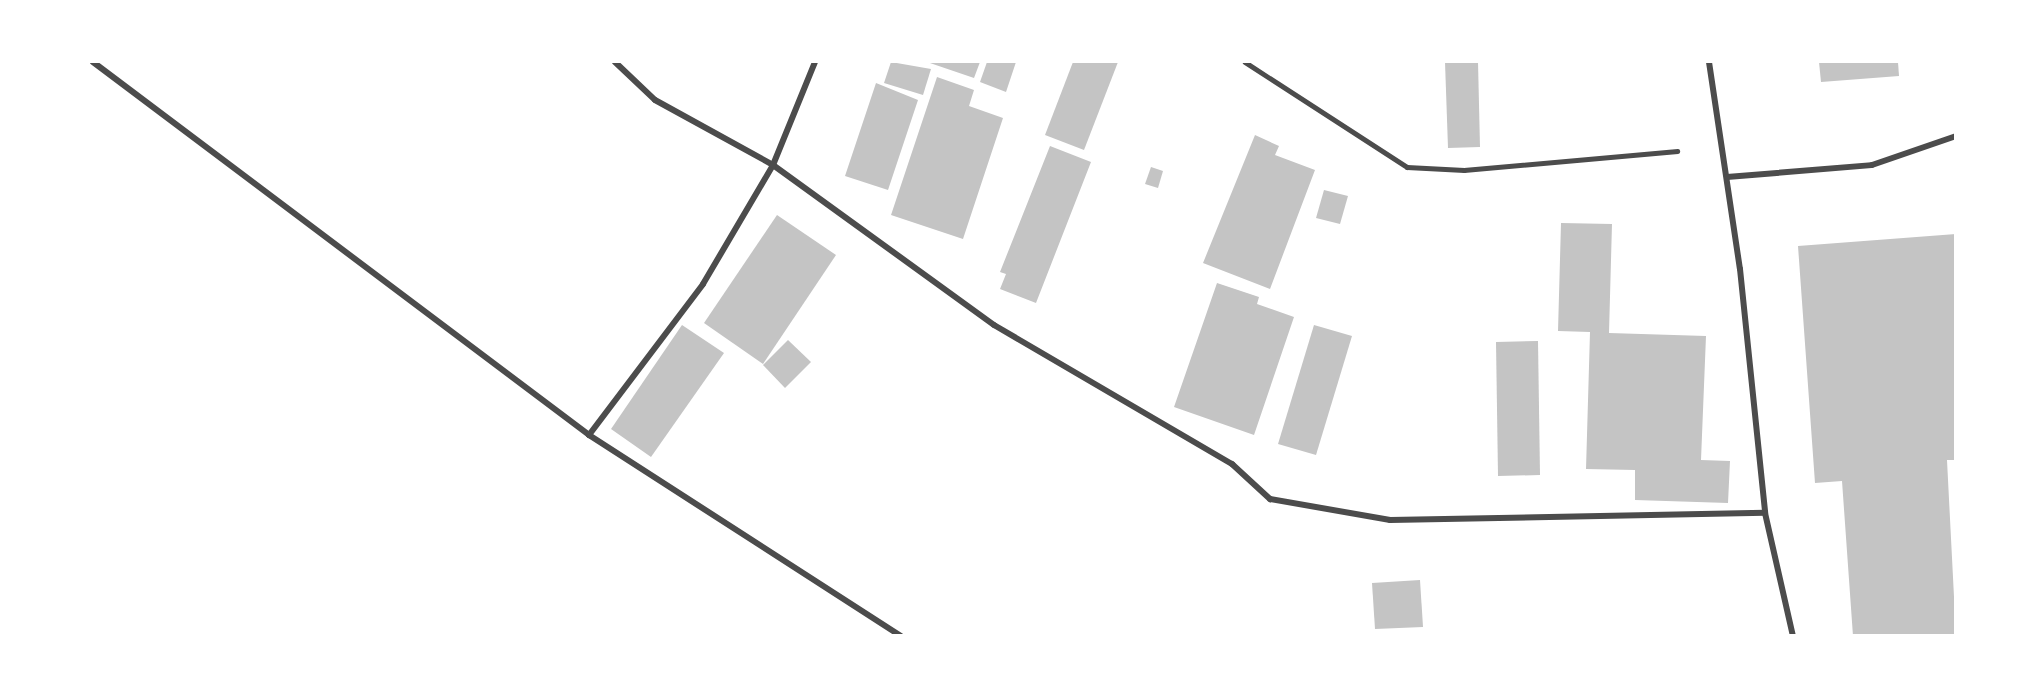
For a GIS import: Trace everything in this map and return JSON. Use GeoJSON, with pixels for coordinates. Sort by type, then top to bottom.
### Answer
{"type":"FeatureCollection","features":[{"type":"Feature","properties":{"kind":"street"},"geometry":{"type":"LineString","coordinates":[[93,62],[589,435],[901,636]]}},
{"type":"Feature","properties":{"kind":"street"},"geometry":{"type":"LineString","coordinates":[[615,62],[655,100],[773,165],[994,325],[1232,464],[1270,499],[1390,520],[1765,513]]}},
{"type":"Feature","properties":{"kind":"street"},"geometry":{"type":"LineString","coordinates":[[589,435],[703,284],[773,165],[815,62]]}},
{"type":"Feature","properties":{"kind":"street"},"geometry":{"type":"LineString","coordinates":[[1709,62],[1726,177],[1765,513],[1793,636]]}},
{"type":"Feature","properties":{"kind":"street"},"geometry":{"type":"LineString","coordinates":[[1726,177],[1872,165],[1956,136]]}},
{"type":"Feature","properties":{"kind":"lane"},"geometry":{"type":"LineString","coordinates":[[1245,62],[1407,167],[1464,170],[1677,152]]}},
{"type":"Feature","properties":{"kind":"building"},"geometry":{"type":"Polygon","coordinates":[[[891,62],[931,69],[923,95],[884,83],[891,62]]]}},
{"type":"Feature","properties":{"kind":"building"},"geometry":{"type":"Polygon","coordinates":[[[927,62],[980,62],[974,78],[927,62]]]}},
{"type":"Feature","properties":{"kind":"building"},"geometry":{"type":"Polygon","coordinates":[[[987,62],[1016,62],[1006,92],[980,82],[987,62]]]}},
{"type":"Feature","properties":{"kind":"building"},"geometry":{"type":"Polygon","coordinates":[[[1073,62],[1118,62],[1084,150],[1045,135],[1073,62]]]}},
{"type":"Feature","properties":{"kind":"building"},"geometry":{"type":"Polygon","coordinates":[[[1445,62],[1478,62],[1480,147],[1448,148],[1445,62]]]}},
{"type":"Feature","properties":{"kind":"building"},"geometry":{"type":"Polygon","coordinates":[[[1819,62],[1898,62],[1899,76],[1821,82],[1819,62]]]}},
{"type":"Feature","properties":{"kind":"building"},"geometry":{"type":"Polygon","coordinates":[[[937,77],[974,90],[969,106],[1003,118],[963,239],[891,215],[937,77]]]}},
{"type":"Feature","properties":{"kind":"building"},"geometry":{"type":"Polygon","coordinates":[[[876,83],[918,100],[888,190],[845,176],[876,83]]]}},
{"type":"Feature","properties":{"kind":"building"},"geometry":{"type":"Polygon","coordinates":[[[1255,135],[1279,146],[1275,155],[1315,170],[1270,289],[1203,263],[1255,135]]]}},
{"type":"Feature","properties":{"kind":"building"},"geometry":{"type":"Polygon","coordinates":[[[1050,146],[1091,162],[1036,303],[1000,289],[1006,274],[1000,272],[1050,146]]]}},
{"type":"Feature","properties":{"kind":"building"},"geometry":{"type":"Polygon","coordinates":[[[1151,167],[1163,171],[1158,188],[1145,184],[1151,167]]]}},
{"type":"Feature","properties":{"kind":"building"},"geometry":{"type":"Polygon","coordinates":[[[1324,190],[1348,196],[1340,224],[1316,218],[1324,190]]]}},
{"type":"Feature","properties":{"kind":"building"},"geometry":{"type":"Polygon","coordinates":[[[777,215],[836,255],[763,364],[704,323],[777,215]]]}},
{"type":"Feature","properties":{"kind":"building"},"geometry":{"type":"Polygon","coordinates":[[[1561,223],[1612,224],[1609,333],[1706,336],[1701,460],[1730,461],[1728,503],[1635,500],[1635,470],[1586,469],[1590,332],[1558,331],[1561,223]]]}},
{"type":"Feature","properties":{"kind":"building"},"geometry":{"type":"Polygon","coordinates":[[[1956,234],[1956,460],[1947,460],[1956,636],[1853,636],[1842,481],[1815,483],[1798,246],[1956,234]]]}},
{"type":"Feature","properties":{"kind":"building"},"geometry":{"type":"Polygon","coordinates":[[[1217,283],[1259,297],[1257,304],[1294,317],[1254,435],[1174,407],[1217,283]]]}},
{"type":"Feature","properties":{"kind":"building"},"geometry":{"type":"Polygon","coordinates":[[[682,325],[724,353],[651,457],[611,429],[682,325]]]}},
{"type":"Feature","properties":{"kind":"building"},"geometry":{"type":"Polygon","coordinates":[[[1314,325],[1352,336],[1316,455],[1278,444],[1314,325]]]}},
{"type":"Feature","properties":{"kind":"building"},"geometry":{"type":"Polygon","coordinates":[[[788,340],[811,362],[785,388],[763,365],[788,340]]]}},
{"type":"Feature","properties":{"kind":"building"},"geometry":{"type":"Polygon","coordinates":[[[1538,341],[1540,475],[1498,476],[1496,342],[1538,341]]]}},
{"type":"Feature","properties":{"kind":"building"},"geometry":{"type":"Polygon","coordinates":[[[1420,580],[1423,627],[1375,629],[1372,583],[1420,580]]]}}]}
